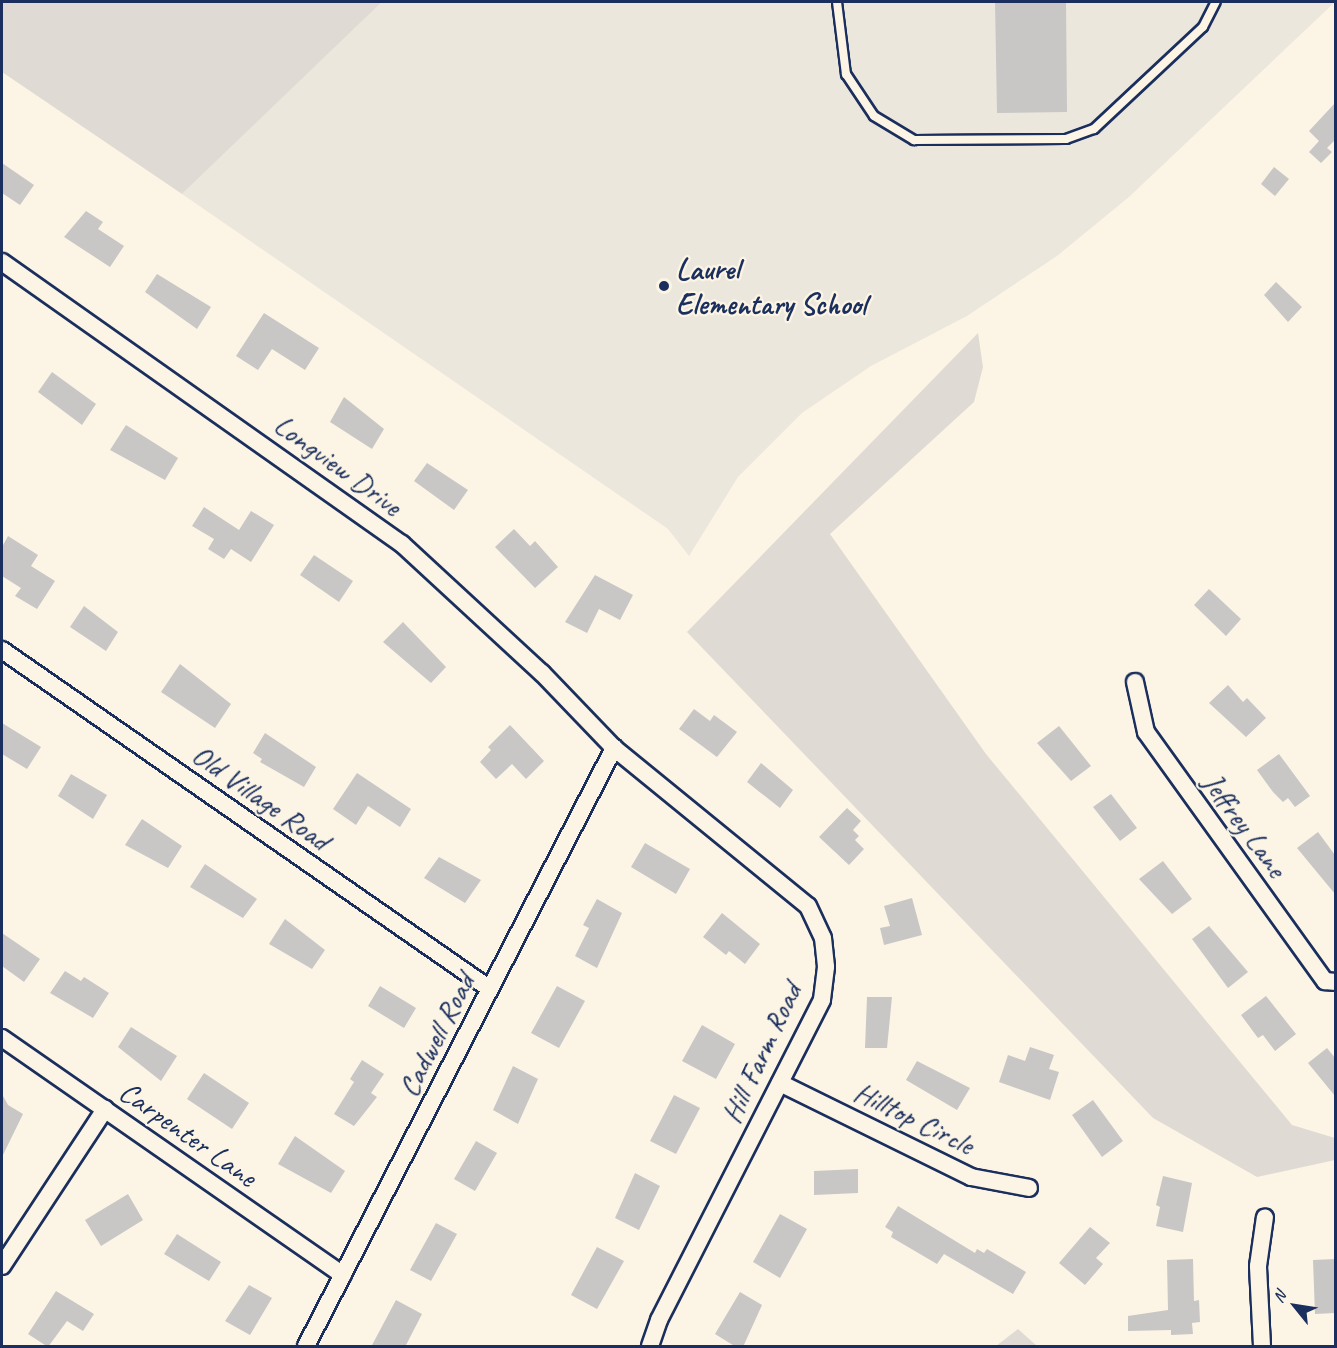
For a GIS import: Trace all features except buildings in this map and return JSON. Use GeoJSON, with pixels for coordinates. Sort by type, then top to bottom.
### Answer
{"type":"FeatureCollection","features":[{"type":"Feature","properties":{"kind":"street","name":"Longview Drive"},"geometry":{"type":"LineString","coordinates":[[2,262],[402,544],[542,673],[614,748]]}},
{"type":"Feature","properties":{"kind":"street","name":"Old Village Road"},"geometry":{"type":"LineString","coordinates":[[2,650],[490,989]]}},
{"type":"Feature","properties":{"kind":"street","name":"Jeffrey Lane"},"geometry":{"type":"LineString","coordinates":[[1135,682],[1146,732],[1325,981],[1335,982]]}},
{"type":"Feature","properties":{"kind":"street","name":"Cadwell Road"},"geometry":{"type":"LineString","coordinates":[[306,1347],[614,748]]}},
{"type":"Feature","properties":{"kind":"street","name":"Hill Farm Road"},"geometry":{"type":"LineString","coordinates":[[614,748],[792,889],[808,906],[823,938],[826,967],[822,1000],[659,1320],[650,1347]]}},
{"type":"Feature","properties":{"kind":"street","name":"Carpenter Lane"},"geometry":{"type":"LineString","coordinates":[[2,1038],[343,1275]]}},
{"type":"Feature","properties":{"kind":"street","name":"Hilltop Circle"},"geometry":{"type":"LineString","coordinates":[[780,1083],[971,1177],[1029,1188]]}},
{"type":"Feature","properties":{"kind":"street"},"geometry":{"type":"LineString","coordinates":[[2,1266],[105,1109]]}},
{"type":"Feature","properties":{"kind":"street"},"geometry":{"type":"LineString","coordinates":[[1262,1347],[1258,1266],[1265,1217]]}},
{"type":"Feature","properties":{"kind":"lane"},"geometry":{"type":"LineString","coordinates":[[837,2],[846,74],[874,116],[914,140],[1066,139],[1094,129],[1203,27],[1216,2]]}},
{"type":"Feature","properties":{"kind":"shaded area"},"geometry":{"type":"Polygon","coordinates":[[[2,2],[382,2],[182,194],[2,72],[2,2]]]}},
{"type":"Feature","properties":{"kind":"shaded area","name":"Laurel Elementary School"},"geometry":{"type":"Polygon","coordinates":[[[382,2],[1335,2],[1129,197],[1057,256],[967,316],[871,366],[802,413],[738,477],[689,556],[668,529],[182,194],[382,2]]]}},
{"type":"Feature","properties":{"kind":"shaded area"},"geometry":{"type":"Polygon","coordinates":[[[978,333],[983,367],[974,402],[830,534],[986,754],[1292,1125],[1335,1138],[1335,1160],[1257,1177],[1153,1118],[687,632],[978,333]]]}},
{"type":"Feature","properties":{"kind":"shaded area"},"geometry":{"type":"Polygon","coordinates":[[[1018,1329],[1037,1346],[996,1346],[1018,1329]]]}},
{"type":"Feature","properties":{"kind":"place","name":"Laurel Elementary School"},"geometry":{"type":"Point","coordinates":[664,286]}}]}
